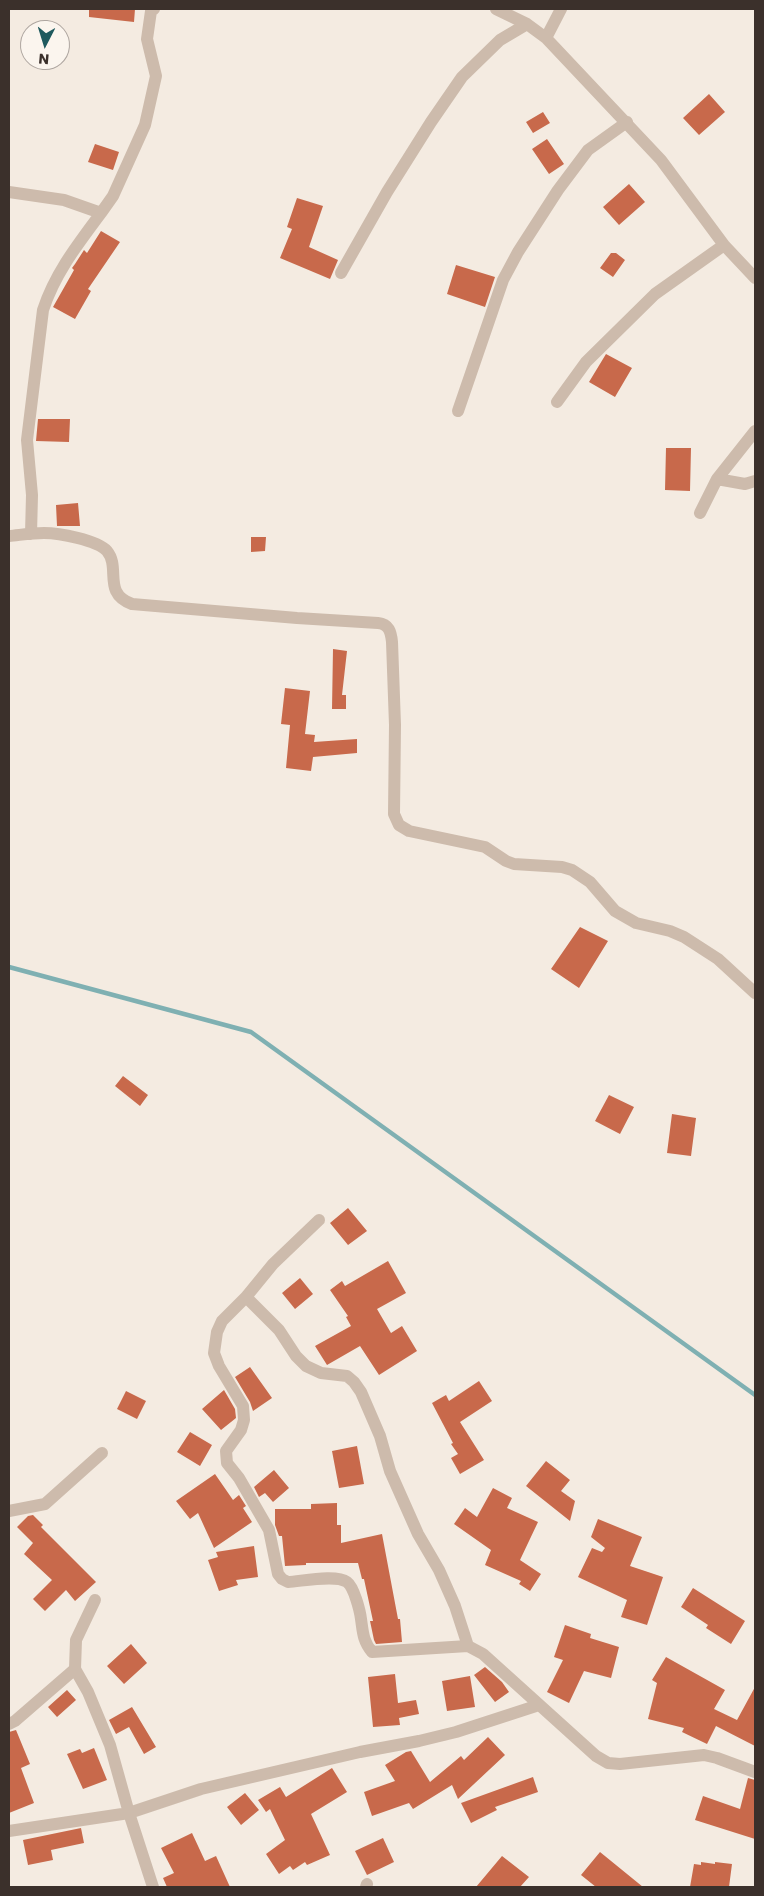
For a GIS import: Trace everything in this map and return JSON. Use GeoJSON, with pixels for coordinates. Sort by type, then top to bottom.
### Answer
{"type":"FeatureCollection","features":[{"type":"Feature","properties":{"kind":"street"},"geometry":{"type":"LineString","coordinates":[[31,534],[32,496],[27,440],[43,310],[49,292],[66,259],[113,196],[145,125],[156,76],[146,39],[151,11],[154,9]]}},
{"type":"Feature","properties":{"kind":"street"},"geometry":{"type":"LineString","coordinates":[[496,9],[527,24],[546,38],[627,122],[661,160],[724,245],[755,278]]}},
{"type":"Feature","properties":{"kind":"street"},"geometry":{"type":"LineString","coordinates":[[546,38],[561,9]]}},
{"type":"Feature","properties":{"kind":"street"},"geometry":{"type":"LineString","coordinates":[[342,273],[387,192],[431,122],[462,78],[500,40],[527,24]]}},
{"type":"Feature","properties":{"kind":"street"},"geometry":{"type":"LineString","coordinates":[[458,411],[503,280],[518,252],[558,190],[588,150],[627,122]]}},
{"type":"Feature","properties":{"kind":"street"},"geometry":{"type":"LineString","coordinates":[[9,192],[64,200],[101,213]]}},
{"type":"Feature","properties":{"kind":"street"},"geometry":{"type":"LineString","coordinates":[[557,402],[586,362],[655,294],[724,245]]}},
{"type":"Feature","properties":{"kind":"street"},"geometry":{"type":"LineString","coordinates":[[700,513],[717,479],[755,431]]}},
{"type":"Feature","properties":{"kind":"street"},"geometry":{"type":"LineString","coordinates":[[717,479],[745,484],[755,481]]}},
{"type":"Feature","properties":{"kind":"street"},"geometry":{"type":"LineString","coordinates":[[9,536],[45,533],[77,538],[105,549],[110,556],[117,594],[124,601],[132,604],[380,623],[385,625],[391,634],[392,651],[395,725],[394,814],[401,827],[409,831],[485,847],[514,864],[562,867],[572,870],[590,882],[614,911],[636,923],[670,931],[684,937],[718,959],[755,993]]}},
{"type":"Feature","properties":{"kind":"street"},"geometry":{"type":"LineString","coordinates":[[319,1220],[273,1264],[246,1297],[222,1321],[216,1332],[214,1352],[218,1366],[243,1406],[244,1420],[241,1430],[226,1451],[227,1463],[239,1478],[269,1530],[278,1574],[288,1582],[337,1578],[351,1586],[360,1614],[365,1642],[372,1652],[468,1646],[483,1654],[596,1756],[608,1763],[620,1764],[704,1756],[717,1758],[755,1772]]}},
{"type":"Feature","properties":{"kind":"street"},"geometry":{"type":"LineString","coordinates":[[246,1297],[278,1330],[296,1356],[306,1366],[320,1373],[347,1376],[361,1392],[380,1436],[390,1471],[418,1534],[439,1570],[455,1606],[468,1646]]}},
{"type":"Feature","properties":{"kind":"street"},"geometry":{"type":"LineString","coordinates":[[9,1512],[45,1504],[102,1453]]}},
{"type":"Feature","properties":{"kind":"street"},"geometry":{"type":"LineString","coordinates":[[96,1600],[76,1640],[75,1669],[88,1692],[110,1745],[129,1813],[153,1887]]}},
{"type":"Feature","properties":{"kind":"street"},"geometry":{"type":"LineString","coordinates":[[9,1724],[15,1722],[75,1669]]}},
{"type":"Feature","properties":{"kind":"street"},"geometry":{"type":"LineString","coordinates":[[9,1831],[129,1813],[201,1789],[456,1732],[539,1705]]}},
{"type":"Feature","properties":{"kind":"building"},"geometry":{"type":"Polygon","coordinates":[[[89,9],[135,9],[134,22],[89,17],[89,9]]]}},
{"type":"Feature","properties":{"kind":"building"},"geometry":{"type":"Polygon","coordinates":[[[709,94],[725,112],[699,135],[683,118],[709,94]]]}},
{"type":"Feature","properties":{"kind":"building"},"geometry":{"type":"Polygon","coordinates":[[[543,112],[550,123],[533,133],[526,122],[543,112]]]}},
{"type":"Feature","properties":{"kind":"building"},"geometry":{"type":"Polygon","coordinates":[[[547,139],[564,164],[549,174],[532,149],[547,139]]]}},
{"type":"Feature","properties":{"kind":"building"},"geometry":{"type":"Polygon","coordinates":[[[95,144],[119,152],[113,170],[88,162],[95,144]]]}},
{"type":"Feature","properties":{"kind":"building"},"geometry":{"type":"Polygon","coordinates":[[[629,184],[645,202],[619,225],[603,207],[629,184]]]}},
{"type":"Feature","properties":{"kind":"building"},"geometry":{"type":"Polygon","coordinates":[[[297,198],[323,206],[309,247],[338,260],[330,279],[280,258],[292,229],[287,227],[297,198]]]}},
{"type":"Feature","properties":{"kind":"building"},"geometry":{"type":"Polygon","coordinates":[[[101,231],[120,242],[88,289],[91,291],[75,319],[53,307],[74,270],[72,268],[84,250],[87,253],[101,231]]]}},
{"type":"Feature","properties":{"kind":"building"},"geometry":{"type":"Polygon","coordinates":[[[611,253],[616,253],[625,260],[613,277],[600,268],[611,253]]]}},
{"type":"Feature","properties":{"kind":"building"},"geometry":{"type":"Polygon","coordinates":[[[456,265],[495,277],[485,307],[447,294],[456,265]]]}},
{"type":"Feature","properties":{"kind":"building"},"geometry":{"type":"Polygon","coordinates":[[[606,354],[632,368],[615,397],[589,382],[606,354]]]}},
{"type":"Feature","properties":{"kind":"building"},"geometry":{"type":"Polygon","coordinates":[[[38,419],[70,419],[69,442],[36,441],[38,419]]]}},
{"type":"Feature","properties":{"kind":"building"},"geometry":{"type":"Polygon","coordinates":[[[666,448],[691,448],[690,491],[665,490],[666,448]]]}},
{"type":"Feature","properties":{"kind":"building"},"geometry":{"type":"Polygon","coordinates":[[[78,503],[80,526],[57,526],[56,505],[78,503]]]}},
{"type":"Feature","properties":{"kind":"building"},"geometry":{"type":"Polygon","coordinates":[[[251,537],[266,537],[265,551],[251,552],[251,537]]]}},
{"type":"Feature","properties":{"kind":"building"},"geometry":{"type":"Polygon","coordinates":[[[333,649],[347,651],[342,695],[346,695],[346,709],[332,709],[333,649]]]}},
{"type":"Feature","properties":{"kind":"building"},"geometry":{"type":"Polygon","coordinates":[[[285,688],[310,691],[305,734],[315,735],[314,742],[357,739],[357,753],[313,757],[311,771],[286,768],[290,725],[281,724],[285,688]]]}},
{"type":"Feature","properties":{"kind":"building"},"geometry":{"type":"Polygon","coordinates":[[[580,927],[608,941],[579,988],[551,969],[580,927]]]}},
{"type":"Feature","properties":{"kind":"building"},"geometry":{"type":"Polygon","coordinates":[[[123,1076],[148,1095],[140,1106],[115,1086],[123,1076]]]}},
{"type":"Feature","properties":{"kind":"building"},"geometry":{"type":"Polygon","coordinates":[[[609,1095],[634,1107],[620,1134],[595,1121],[609,1095]]]}},
{"type":"Feature","properties":{"kind":"building"},"geometry":{"type":"Polygon","coordinates":[[[672,1114],[696,1118],[691,1156],[667,1153],[672,1114]]]}},
{"type":"Feature","properties":{"kind":"building"},"geometry":{"type":"Polygon","coordinates":[[[348,1208],[367,1231],[348,1245],[330,1223],[348,1208]]]}},
{"type":"Feature","properties":{"kind":"building"},"geometry":{"type":"Polygon","coordinates":[[[388,1261],[406,1293],[377,1309],[391,1333],[402,1326],[417,1351],[379,1375],[360,1346],[327,1365],[315,1346],[351,1326],[346,1317],[348,1316],[330,1290],[342,1281],[345,1286],[388,1261]]]}},
{"type":"Feature","properties":{"kind":"building"},"geometry":{"type":"Polygon","coordinates":[[[300,1278],[313,1294],[295,1309],[282,1293],[300,1278]]]}},
{"type":"Feature","properties":{"kind":"building"},"geometry":{"type":"Polygon","coordinates":[[[250,1367],[272,1398],[253,1411],[250,1402],[235,1377],[250,1367]]]}},
{"type":"Feature","properties":{"kind":"building"},"geometry":{"type":"Polygon","coordinates":[[[479,1381],[492,1401],[460,1422],[484,1460],[460,1474],[451,1458],[458,1454],[451,1444],[453,1443],[432,1403],[446,1395],[449,1401],[479,1381]]]}},
{"type":"Feature","properties":{"kind":"building"},"geometry":{"type":"Polygon","coordinates":[[[224,1390],[235,1409],[236,1418],[221,1430],[202,1409],[224,1390]]]}},
{"type":"Feature","properties":{"kind":"building"},"geometry":{"type":"Polygon","coordinates":[[[126,1391],[146,1401],[137,1419],[117,1409],[126,1391]]]}},
{"type":"Feature","properties":{"kind":"building"},"geometry":{"type":"Polygon","coordinates":[[[190,1432],[212,1445],[200,1466],[177,1452],[190,1432]]]}},
{"type":"Feature","properties":{"kind":"building"},"geometry":{"type":"Polygon","coordinates":[[[357,1446],[364,1484],[339,1488],[332,1451],[357,1446]]]}},
{"type":"Feature","properties":{"kind":"building"},"geometry":{"type":"Polygon","coordinates":[[[546,1461],[570,1480],[561,1491],[575,1501],[570,1521],[526,1486],[546,1461]]]}},
{"type":"Feature","properties":{"kind":"building"},"geometry":{"type":"Polygon","coordinates":[[[274,1470],[289,1488],[273,1502],[265,1493],[259,1497],[254,1487],[274,1470]]]}},
{"type":"Feature","properties":{"kind":"building"},"geometry":{"type":"Polygon","coordinates":[[[215,1474],[233,1500],[239,1495],[246,1506],[243,1508],[252,1522],[214,1548],[198,1513],[190,1519],[176,1501],[215,1474]]]}},
{"type":"Feature","properties":{"kind":"building"},"geometry":{"type":"Polygon","coordinates":[[[493,1488],[512,1498],[507,1508],[538,1522],[520,1560],[541,1574],[530,1591],[519,1584],[521,1581],[485,1565],[491,1550],[454,1524],[465,1508],[477,1517],[493,1488]]]}},
{"type":"Feature","properties":{"kind":"building"},"geometry":{"type":"Polygon","coordinates":[[[337,1503],[337,1525],[341,1525],[341,1543],[382,1534],[398,1619],[400,1619],[402,1642],[376,1644],[370,1621],[373,1621],[364,1579],[362,1579],[358,1563],[306,1563],[306,1565],[285,1566],[282,1536],[279,1536],[275,1525],[275,1509],[311,1509],[311,1504],[337,1503]]]}},
{"type":"Feature","properties":{"kind":"building"},"geometry":{"type":"Polygon","coordinates":[[[33,1515],[43,1525],[41,1527],[96,1582],[75,1601],[66,1590],[45,1611],[33,1599],[52,1580],[24,1554],[33,1543],[17,1527],[28,1516],[33,1515]]]}},
{"type":"Feature","properties":{"kind":"building"},"geometry":{"type":"Polygon","coordinates":[[[598,1519],[642,1537],[630,1566],[663,1577],[647,1625],[621,1617],[627,1600],[578,1577],[592,1548],[602,1552],[605,1548],[591,1537],[598,1519]]]}},
{"type":"Feature","properties":{"kind":"building"},"geometry":{"type":"Polygon","coordinates":[[[254,1546],[258,1577],[236,1580],[238,1585],[219,1591],[208,1560],[218,1557],[216,1552],[254,1546]]]}},
{"type":"Feature","properties":{"kind":"building"},"geometry":{"type":"Polygon","coordinates":[[[693,1588],[745,1621],[731,1644],[706,1628],[708,1625],[681,1607],[693,1588]]]}},
{"type":"Feature","properties":{"kind":"building"},"geometry":{"type":"Polygon","coordinates":[[[565,1625],[591,1634],[590,1638],[619,1647],[611,1678],[584,1671],[569,1703],[547,1692],[563,1660],[554,1657],[565,1625]]]}},
{"type":"Feature","properties":{"kind":"building"},"geometry":{"type":"Polygon","coordinates":[[[131,1644],[147,1663],[124,1684],[107,1666],[131,1644]]]}},
{"type":"Feature","properties":{"kind":"building"},"geometry":{"type":"Polygon","coordinates":[[[666,1657],[725,1690],[714,1709],[737,1720],[755,1687],[755,1746],[716,1726],[707,1744],[682,1732],[684,1728],[648,1719],[657,1683],[652,1680],[666,1657]]]}},
{"type":"Feature","properties":{"kind":"building"},"geometry":{"type":"Polygon","coordinates":[[[485,1667],[502,1682],[509,1692],[495,1702],[474,1675],[485,1667]]]}},
{"type":"Feature","properties":{"kind":"building"},"geometry":{"type":"Polygon","coordinates":[[[395,1674],[398,1703],[416,1700],[419,1714],[399,1718],[400,1725],[373,1727],[368,1677],[395,1674]]]}},
{"type":"Feature","properties":{"kind":"building"},"geometry":{"type":"Polygon","coordinates":[[[470,1676],[475,1707],[447,1711],[442,1681],[470,1676]]]}},
{"type":"Feature","properties":{"kind":"building"},"geometry":{"type":"Polygon","coordinates":[[[67,1690],[76,1700],[57,1717],[48,1707],[67,1690]]]}},
{"type":"Feature","properties":{"kind":"building"},"geometry":{"type":"Polygon","coordinates":[[[132,1707],[156,1747],[144,1754],[129,1727],[116,1734],[109,1720],[132,1707]]]}},
{"type":"Feature","properties":{"kind":"building"},"geometry":{"type":"Polygon","coordinates":[[[16,1730],[30,1764],[21,1768],[34,1803],[9,1813],[9,1732],[16,1730]]]}},
{"type":"Feature","properties":{"kind":"building"},"geometry":{"type":"Polygon","coordinates":[[[488,1737],[505,1755],[458,1799],[452,1785],[413,1809],[409,1803],[372,1816],[364,1792],[395,1781],[385,1765],[411,1751],[430,1782],[461,1756],[464,1760],[488,1737]]]}},
{"type":"Feature","properties":{"kind":"building"},"geometry":{"type":"Polygon","coordinates":[[[94,1748],[107,1780],[83,1789],[67,1754],[80,1749],[82,1753],[94,1748]]]}},
{"type":"Feature","properties":{"kind":"building"},"geometry":{"type":"Polygon","coordinates":[[[332,1768],[347,1792],[311,1814],[330,1855],[307,1865],[305,1862],[293,1870],[290,1866],[279,1874],[266,1854],[285,1840],[270,1809],[266,1812],[258,1800],[280,1787],[286,1797],[332,1768]]]}},
{"type":"Feature","properties":{"kind":"building"},"geometry":{"type":"Polygon","coordinates":[[[533,1777],[538,1792],[495,1807],[497,1810],[471,1823],[461,1803],[533,1777]]]}},
{"type":"Feature","properties":{"kind":"building"},"geometry":{"type":"Polygon","coordinates":[[[748,1778],[755,1780],[755,1839],[695,1820],[703,1796],[740,1809],[748,1778]]]}},
{"type":"Feature","properties":{"kind":"building"},"geometry":{"type":"Polygon","coordinates":[[[245,1793],[259,1810],[241,1825],[227,1807],[245,1793]]]}},
{"type":"Feature","properties":{"kind":"building"},"geometry":{"type":"Polygon","coordinates":[[[81,1828],[84,1843],[51,1850],[53,1860],[28,1865],[23,1840],[81,1828]]]}},
{"type":"Feature","properties":{"kind":"building"},"geometry":{"type":"Polygon","coordinates":[[[192,1833],[205,1861],[216,1856],[230,1887],[167,1887],[163,1878],[174,1873],[161,1848],[192,1833]]]}},
{"type":"Feature","properties":{"kind":"building"},"geometry":{"type":"Polygon","coordinates":[[[383,1838],[394,1862],[367,1875],[355,1851],[383,1838]]]}},
{"type":"Feature","properties":{"kind":"building"},"geometry":{"type":"Polygon","coordinates":[[[600,1852],[643,1887],[596,1887],[581,1875],[600,1852]]]}},
{"type":"Feature","properties":{"kind":"building"},"geometry":{"type":"Polygon","coordinates":[[[502,1856],[529,1877],[520,1887],[476,1887],[502,1856]]]}},
{"type":"Feature","properties":{"kind":"building"},"geometry":{"type":"Polygon","coordinates":[[[701,1862],[732,1864],[729,1887],[690,1887],[694,1864],[701,1865],[701,1862]]]}},
{"type":"Feature","properties":{"kind":"waterway"},"geometry":{"type":"LineString","coordinates":[[9,967],[251,1032],[755,1395]]}}]}
